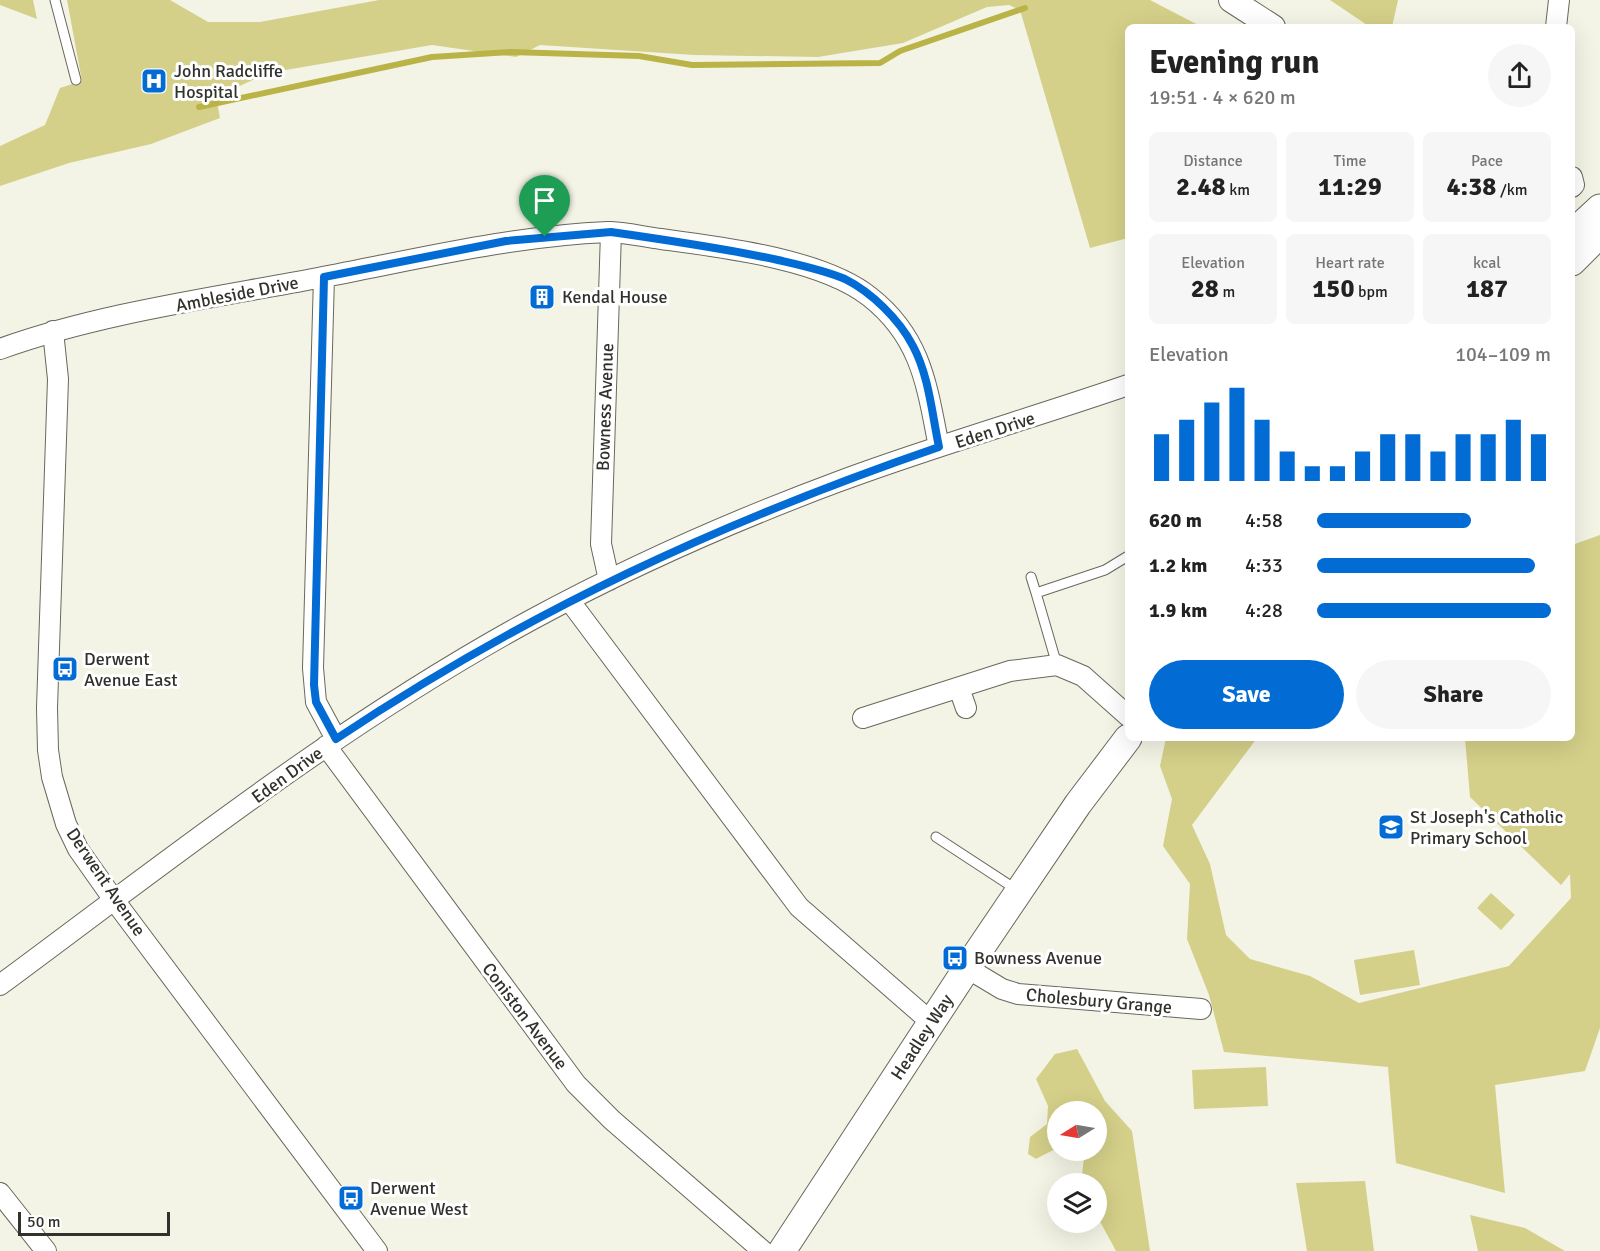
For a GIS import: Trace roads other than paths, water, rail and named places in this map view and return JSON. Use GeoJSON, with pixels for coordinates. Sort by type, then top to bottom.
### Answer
{"type":"FeatureCollection","features":[{"type":"Feature","properties":{"kind":"main road"},"geometry":{"type":"LineString","coordinates":[[1587,246],[1600,208]]}},
{"type":"Feature","properties":{"kind":"main road","name":"Headley Way"},"geometry":{"type":"LineString","coordinates":[[782,1251],[967,968],[1078,804],[1126,741]]}},
{"type":"Feature","properties":{"kind":"street"},"geometry":{"type":"LineString","coordinates":[[1231,0],[1268,24]]}},
{"type":"Feature","properties":{"kind":"street"},"geometry":{"type":"LineString","coordinates":[[1556,24],[1559,0]]}},
{"type":"Feature","properties":{"kind":"street","name":"Ambleside Drive"},"geometry":{"type":"LineString","coordinates":[[0,349],[53,331],[506,241],[611,232],[752,254],[800,265],[844,279],[856,286],[888,313],[914,347],[925,380],[939,447]]}},
{"type":"Feature","properties":{"kind":"street","name":"Bowness Avenue"},"geometry":{"type":"LineString","coordinates":[[609,580],[601,544],[611,232]]}},
{"type":"Feature","properties":{"kind":"street","name":"Coniston Avenue"},"geometry":{"type":"LineString","coordinates":[[324,277],[314,685],[316,702],[331,742],[576,1084],[683,1183],[763,1251]]}},
{"type":"Feature","properties":{"kind":"street","name":"Derwent Avenue"},"geometry":{"type":"LineString","coordinates":[[53,331],[58,379],[47,708],[48,750],[52,777],[66,824],[78,849],[114,900],[377,1251]]}},
{"type":"Feature","properties":{"kind":"street","name":"Eden Drive"},"geometry":{"type":"LineString","coordinates":[[0,985],[331,742],[450,665],[569,600],[743,519],[840,481],[1125,386]]}},
{"type":"Feature","properties":{"kind":"street"},"geometry":{"type":"LineString","coordinates":[[569,600],[799,907],[931,1022]]}},
{"type":"Feature","properties":{"kind":"street"},"geometry":{"type":"LineString","coordinates":[[863,718],[1010,671],[1057,665],[1083,676],[1125,713]]}},
{"type":"Feature","properties":{"kind":"street"},"geometry":{"type":"LineString","coordinates":[[959,688],[966,708]]}},
{"type":"Feature","properties":{"kind":"street","name":"Cholesbury Grange"},"geometry":{"type":"LineString","coordinates":[[967,968],[1002,989],[1018,994],[1201,1009]]}},
{"type":"Feature","properties":{"kind":"street"},"geometry":{"type":"LineString","coordinates":[[0,1193],[46,1251]]}},
{"type":"Feature","properties":{"kind":"lane"},"geometry":{"type":"LineString","coordinates":[[55,0],[76,80]]}},
{"type":"Feature","properties":{"kind":"lane"},"geometry":{"type":"LineString","coordinates":[[1036,593],[1105,570],[1125,558]]}},
{"type":"Feature","properties":{"kind":"lane"},"geometry":{"type":"LineString","coordinates":[[1031,577],[1057,665]]}},
{"type":"Feature","properties":{"kind":"lane"},"geometry":{"type":"LineString","coordinates":[[936,837],[1019,892]]}},
{"type":"Feature","properties":{"kind":"waterway"},"geometry":{"type":"LineString","coordinates":[[199,107],[432,57],[511,52],[639,56],[692,65],[880,63],[900,51],[1025,8]]}},
{"type":"Feature","properties":{"kind":"place","name":"John Radcliffe Hospital"},"geometry":{"type":"Point","coordinates":[154,81]}},
{"type":"Feature","properties":{"kind":"place","name":"Kendal House"},"geometry":{"type":"Point","coordinates":[542,297]}},
{"type":"Feature","properties":{"kind":"place","name":"Derwent Avenue East"},"geometry":{"type":"Point","coordinates":[65,669]}},
{"type":"Feature","properties":{"kind":"place","name":"St Joseph's Catholic Primary School"},"geometry":{"type":"Point","coordinates":[1391,827]}},
{"type":"Feature","properties":{"kind":"place","name":"Bowness Avenue"},"geometry":{"type":"Point","coordinates":[955,958]}},
{"type":"Feature","properties":{"kind":"place","name":"Derwent Avenue West"},"geometry":{"type":"Point","coordinates":[351,1198]}}]}
